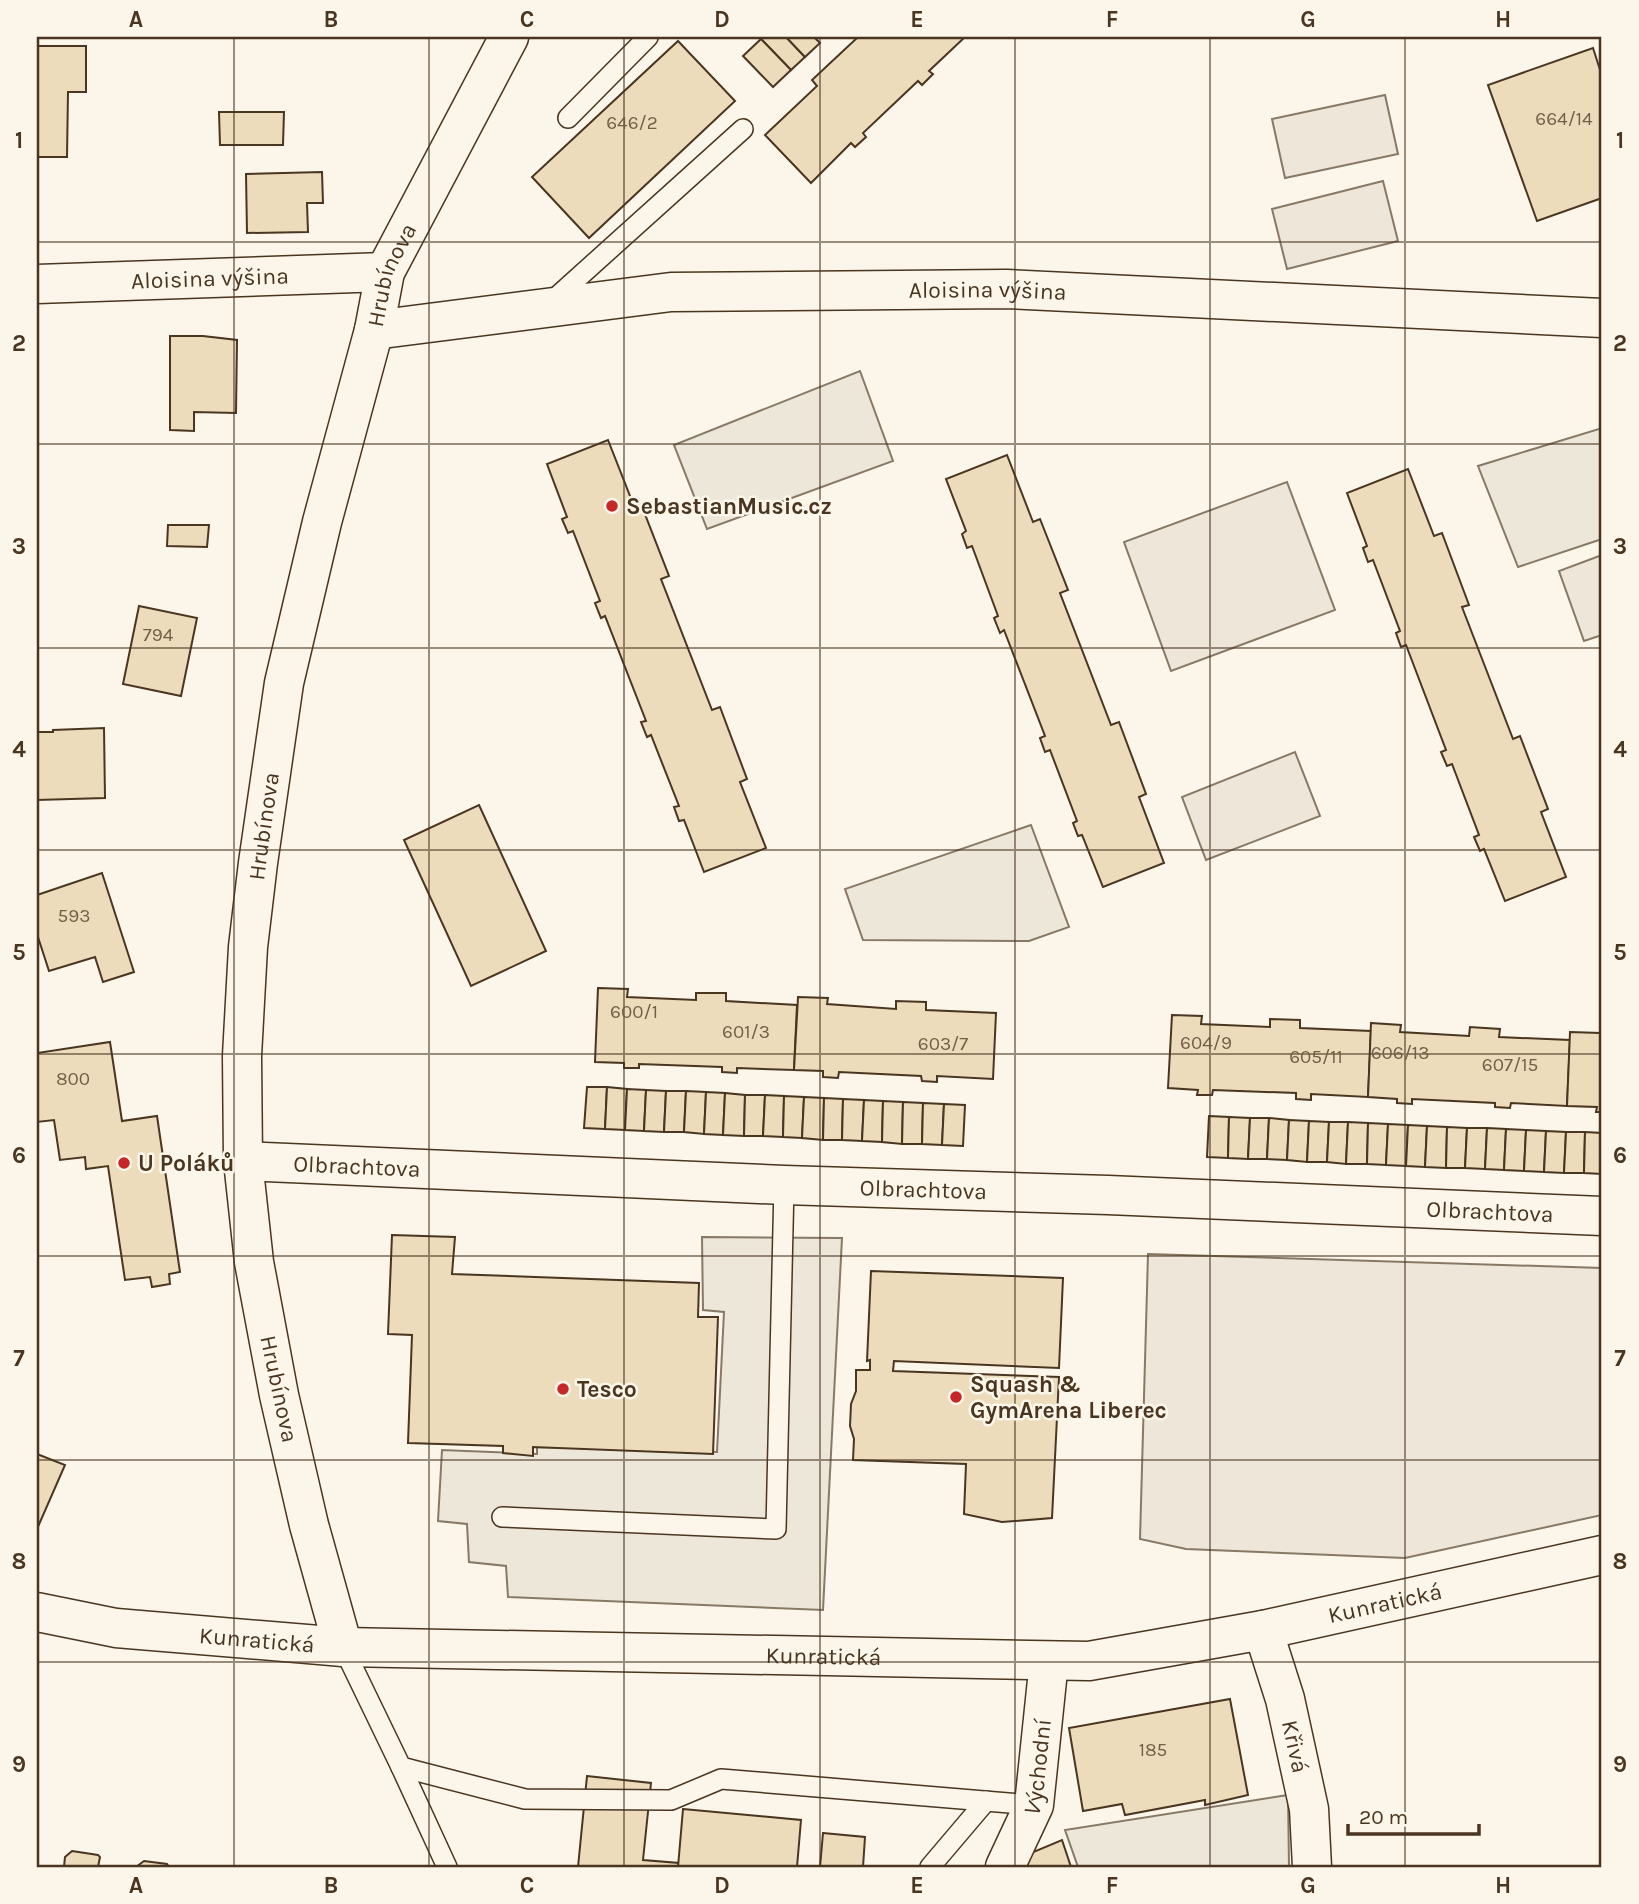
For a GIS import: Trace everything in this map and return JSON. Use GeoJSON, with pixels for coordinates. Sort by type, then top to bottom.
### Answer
{"type":"FeatureCollection","features":[{"type":"Feature","properties":{"kind":"street","name":"Hrubínova"},"geometry":{"type":"LineString","coordinates":[[343,1647],[309,1525],[279,1395],[254,1262],[243,1161],[242,1056],[248,947],[284,683],[322,522],[374,330],[385,272],[509,37]]}},
{"type":"Feature","properties":{"kind":"street","name":"Aloisina výšina"},"geometry":{"type":"LineString","coordinates":[[37,284],[385,272]]}},
{"type":"Feature","properties":{"kind":"street","name":"Aloisina výšina"},"geometry":{"type":"LineString","coordinates":[[374,330],[671,292],[1006,289],[1602,318]]}},
{"type":"Feature","properties":{"kind":"street","name":"Olbrachtova"},"geometry":{"type":"LineString","coordinates":[[243,1161],[784,1185],[1108,1195],[1602,1216]]}},
{"type":"Feature","properties":{"kind":"street","name":"Kunratická"},"geometry":{"type":"LineString","coordinates":[[37,1612],[116,1628],[343,1647],[1089,1661],[1263,1630],[1602,1555]]}},
{"type":"Feature","properties":{"kind":"street","name":"Křivá"},"geometry":{"type":"LineString","coordinates":[[1263,1630],[1285,1699],[1309,1809],[1312,1867]]}},
{"type":"Feature","properties":{"kind":"street","name":"Východní"},"geometry":{"type":"LineString","coordinates":[[1005,1867],[1034,1805],[1049,1661]]}},
{"type":"Feature","properties":{"kind":"lane"},"geometry":{"type":"LineString","coordinates":[[568,118],[648,37]]}},
{"type":"Feature","properties":{"kind":"lane"},"geometry":{"type":"LineString","coordinates":[[544,308],[743,129]]}},
{"type":"Feature","properties":{"kind":"lane"},"geometry":{"type":"LineString","coordinates":[[502,1517],[776,1529],[784,1185]]}},
{"type":"Feature","properties":{"kind":"lane"},"geometry":{"type":"LineString","coordinates":[[343,1647],[447,1867]]}},
{"type":"Feature","properties":{"kind":"lane"},"geometry":{"type":"LineString","coordinates":[[401,1767],[525,1799],[671,1800],[721,1779],[1034,1805]]}},
{"type":"Feature","properties":{"kind":"lane"},"geometry":{"type":"LineString","coordinates":[[930,1867],[986,1801]]}},
{"type":"Feature","properties":{"kind":"shaded area"},"geometry":{"type":"Polygon","coordinates":[[[1385,95],[1398,154],[1285,178],[1272,119],[1385,95]]]}},
{"type":"Feature","properties":{"kind":"shaded area"},"geometry":{"type":"Polygon","coordinates":[[[1383,181],[1398,241],[1287,269],[1272,209],[1383,181]]]}},
{"type":"Feature","properties":{"kind":"shaded area"},"geometry":{"type":"Polygon","coordinates":[[[860,371],[893,461],[707,529],[674,445],[860,371]]]}},
{"type":"Feature","properties":{"kind":"shaded area"},"geometry":{"type":"Polygon","coordinates":[[[1602,428],[1602,539],[1518,567],[1478,466],[1602,428]]]}},
{"type":"Feature","properties":{"kind":"shaded area"},"geometry":{"type":"Polygon","coordinates":[[[1287,482],[1335,610],[1171,671],[1124,542],[1287,482]]]}},
{"type":"Feature","properties":{"kind":"shaded area"},"geometry":{"type":"Polygon","coordinates":[[[1602,555],[1602,635],[1584,641],[1559,571],[1602,555]]]}},
{"type":"Feature","properties":{"kind":"shaded area"},"geometry":{"type":"Polygon","coordinates":[[[1295,752],[1320,816],[1206,860],[1182,797],[1295,752]]]}},
{"type":"Feature","properties":{"kind":"shaded area"},"geometry":{"type":"Polygon","coordinates":[[[1031,825],[1069,927],[1029,941],[863,940],[845,889],[1031,825]]]}},
{"type":"Feature","properties":{"kind":"shaded area"},"geometry":{"type":"Polygon","coordinates":[[[702,1237],[842,1238],[823,1610],[508,1597],[506,1566],[469,1562],[467,1524],[438,1521],[442,1450],[537,1454],[537,1447],[717,1452],[724,1312],[703,1310],[702,1237]]]}},
{"type":"Feature","properties":{"kind":"shaded area"},"geometry":{"type":"Polygon","coordinates":[[[1148,1254],[1602,1268],[1602,1515],[1405,1558],[1186,1549],[1140,1539],[1148,1254]]]}},
{"type":"Feature","properties":{"kind":"shaded area"},"geometry":{"type":"Polygon","coordinates":[[[1288,1795],[1289,1867],[1078,1867],[1065,1830],[1288,1795]]]}},
{"type":"Feature","properties":{"kind":"building"},"geometry":{"type":"Polygon","coordinates":[[[786,37],[805,57],[791,70],[761,39],[786,37]]]}},
{"type":"Feature","properties":{"kind":"building"},"geometry":{"type":"Polygon","coordinates":[[[786,37],[814,37],[820,43],[805,57],[786,37]]]}},
{"type":"Feature","properties":{"kind":"building"},"geometry":{"type":"Polygon","coordinates":[[[858,37],[965,37],[929,71],[933,74],[922,85],[918,81],[863,133],[866,137],[855,147],[851,143],[811,183],[765,135],[817,86],[812,80],[858,37]]]}},
{"type":"Feature","properties":{"kind":"building"},"geometry":{"type":"Polygon","coordinates":[[[761,39],[791,70],[773,87],[743,56],[761,39]]]}},
{"type":"Feature","properties":{"kind":"building"},"geometry":{"type":"Polygon","coordinates":[[[678,41],[735,101],[589,238],[532,177],[678,41]]]}},
{"type":"Feature","properties":{"kind":"building"},"geometry":{"type":"Polygon","coordinates":[[[37,46],[86,46],[86,92],[68,92],[67,157],[37,157],[37,46]]]}},
{"type":"Feature","properties":{"kind":"building"},"geometry":{"type":"Polygon","coordinates":[[[1593,48],[1602,76],[1602,198],[1537,221],[1488,85],[1593,48]]]}},
{"type":"Feature","properties":{"kind":"building"},"geometry":{"type":"Polygon","coordinates":[[[219,112],[284,112],[283,145],[220,145],[219,112]]]}},
{"type":"Feature","properties":{"kind":"building"},"geometry":{"type":"Polygon","coordinates":[[[322,172],[323,203],[307,203],[308,232],[247,233],[246,174],[322,172]]]}},
{"type":"Feature","properties":{"kind":"building"},"geometry":{"type":"Polygon","coordinates":[[[170,336],[237,340],[236,413],[194,412],[194,431],[170,430],[170,336]]]}},
{"type":"Feature","properties":{"kind":"building"},"geometry":{"type":"Polygon","coordinates":[[[608,440],[634,506],[641,504],[669,576],[661,579],[712,710],[720,707],[747,779],[740,782],[766,848],[704,872],[684,820],[679,821],[674,807],[679,806],[651,735],[647,737],[641,722],[646,721],[605,616],[601,618],[595,603],[600,601],[573,531],[568,533],[562,519],[567,517],[547,464],[608,440]]]}},
{"type":"Feature","properties":{"kind":"building"},"geometry":{"type":"Polygon","coordinates":[[[1007,455],[1033,522],[1040,519],[1068,590],[1060,593],[1111,725],[1119,722],[1146,794],[1139,797],[1164,863],[1103,887],[1082,835],[1078,836],[1073,823],[1077,821],[1050,750],[1045,752],[1040,738],[1045,736],[1004,630],[1000,633],[994,618],[998,616],[972,546],[967,548],[962,534],[966,531],[946,479],[1007,455]]]}},
{"type":"Feature","properties":{"kind":"building"},"geometry":{"type":"Polygon","coordinates":[[[1408,469],[1434,536],[1442,533],[1469,605],[1462,607],[1513,739],[1520,736],[1548,809],[1541,812],[1566,877],[1505,901],[1484,849],[1480,851],[1474,837],[1479,835],[1452,764],[1447,766],[1441,752],[1446,750],[1406,645],[1401,647],[1396,633],[1400,631],[1373,560],[1368,562],[1363,548],[1367,546],[1347,493],[1408,469]]]}},
{"type":"Feature","properties":{"kind":"building"},"geometry":{"type":"Polygon","coordinates":[[[168,525],[209,525],[207,547],[167,546],[168,525]]]}},
{"type":"Feature","properties":{"kind":"building"},"geometry":{"type":"Polygon","coordinates":[[[139,606],[197,618],[181,696],[123,684],[139,606]]]}},
{"type":"Feature","properties":{"kind":"building"},"geometry":{"type":"Polygon","coordinates":[[[104,728],[105,798],[37,800],[37,732],[104,728]]]}},
{"type":"Feature","properties":{"kind":"building"},"geometry":{"type":"Polygon","coordinates":[[[479,805],[546,951],[471,986],[404,840],[479,805]]]}},
{"type":"Feature","properties":{"kind":"building"},"geometry":{"type":"Polygon","coordinates":[[[102,873],[134,972],[103,982],[95,957],[49,971],[37,934],[37,895],[102,873]]]}},
{"type":"Feature","properties":{"kind":"building"},"geometry":{"type":"Polygon","coordinates":[[[598,988],[628,989],[627,997],[696,1000],[696,993],[726,993],[726,1001],[797,1005],[794,1070],[737,1068],[737,1073],[722,1072],[722,1067],[639,1064],[639,1068],[624,1068],[624,1063],[595,1062],[598,988]]]}},
{"type":"Feature","properties":{"kind":"building"},"geometry":{"type":"Polygon","coordinates":[[[798,997],[828,998],[827,1004],[896,1009],[896,1001],[926,1002],[926,1010],[996,1013],[993,1079],[937,1076],[937,1082],[922,1081],[921,1076],[839,1072],[838,1078],[823,1077],[823,1071],[794,1070],[798,997]]]}},
{"type":"Feature","properties":{"kind":"building"},"geometry":{"type":"Polygon","coordinates":[[[1172,1015],[1202,1016],[1201,1024],[1270,1027],[1270,1019],[1300,1020],[1300,1028],[1371,1031],[1368,1097],[1311,1094],[1311,1100],[1296,1099],[1296,1093],[1213,1090],[1212,1095],[1197,1095],[1198,1090],[1168,1088],[1172,1015]]]}},
{"type":"Feature","properties":{"kind":"building"},"geometry":{"type":"Polygon","coordinates":[[[1371,1023],[1401,1025],[1400,1032],[1469,1036],[1470,1027],[1500,1029],[1499,1037],[1570,1040],[1567,1106],[1511,1103],[1510,1108],[1495,1107],[1495,1103],[1412,1099],[1412,1104],[1397,1103],[1397,1099],[1368,1097],[1371,1023]]]}},
{"type":"Feature","properties":{"kind":"building"},"geometry":{"type":"Polygon","coordinates":[[[1570,1032],[1600,1033],[1602,1112],[1596,1112],[1597,1107],[1567,1106],[1570,1032]]]}},
{"type":"Feature","properties":{"kind":"building","name":"U Poláků"},"geometry":{"type":"Polygon","coordinates":[[[110,1042],[122,1121],[157,1116],[180,1272],[169,1274],[170,1284],[152,1287],[150,1277],[125,1280],[108,1166],[86,1169],[85,1157],[60,1160],[54,1120],[37,1122],[37,1053],[110,1042]]]}},
{"type":"Feature","properties":{"kind":"building"},"geometry":{"type":"Polygon","coordinates":[[[587,1087],[607,1087],[605,1129],[584,1128],[587,1087]]]}},
{"type":"Feature","properties":{"kind":"building"},"geometry":{"type":"Polygon","coordinates":[[[607,1087],[627,1089],[625,1130],[605,1129],[607,1087]]]}},
{"type":"Feature","properties":{"kind":"building"},"geometry":{"type":"Polygon","coordinates":[[[627,1089],[646,1090],[644,1131],[625,1130],[627,1089]]]}},
{"type":"Feature","properties":{"kind":"building"},"geometry":{"type":"Polygon","coordinates":[[[646,1090],[666,1091],[664,1132],[644,1131],[646,1090]]]}},
{"type":"Feature","properties":{"kind":"building"},"geometry":{"type":"Polygon","coordinates":[[[666,1091],[686,1091],[684,1132],[664,1132],[666,1091]]]}},
{"type":"Feature","properties":{"kind":"building"},"geometry":{"type":"Polygon","coordinates":[[[686,1091],[706,1092],[704,1134],[684,1132],[686,1091]]]}},
{"type":"Feature","properties":{"kind":"building"},"geometry":{"type":"Polygon","coordinates":[[[706,1092],[725,1093],[723,1135],[704,1134],[706,1092]]]}},
{"type":"Feature","properties":{"kind":"building"},"geometry":{"type":"Polygon","coordinates":[[[725,1093],[745,1095],[744,1136],[723,1135],[725,1093]]]}},
{"type":"Feature","properties":{"kind":"building"},"geometry":{"type":"Polygon","coordinates":[[[745,1095],[765,1095],[763,1136],[744,1136],[745,1095]]]}},
{"type":"Feature","properties":{"kind":"building"},"geometry":{"type":"Polygon","coordinates":[[[765,1095],[784,1096],[783,1137],[763,1136],[765,1095]]]}},
{"type":"Feature","properties":{"kind":"building"},"geometry":{"type":"Polygon","coordinates":[[[784,1096],[804,1097],[802,1138],[783,1137],[784,1096]]]}},
{"type":"Feature","properties":{"kind":"building"},"geometry":{"type":"Polygon","coordinates":[[[804,1097],[824,1098],[823,1140],[802,1138],[804,1097]]]}},
{"type":"Feature","properties":{"kind":"building"},"geometry":{"type":"Polygon","coordinates":[[[824,1098],[843,1099],[842,1140],[823,1140],[824,1098]]]}},
{"type":"Feature","properties":{"kind":"building"},"geometry":{"type":"Polygon","coordinates":[[[843,1099],[864,1100],[862,1141],[842,1140],[843,1099]]]}},
{"type":"Feature","properties":{"kind":"building"},"geometry":{"type":"Polygon","coordinates":[[[864,1100],[883,1101],[882,1142],[862,1141],[864,1100]]]}},
{"type":"Feature","properties":{"kind":"building"},"geometry":{"type":"Polygon","coordinates":[[[883,1101],[903,1102],[902,1144],[882,1142],[883,1101]]]}},
{"type":"Feature","properties":{"kind":"building"},"geometry":{"type":"Polygon","coordinates":[[[903,1102],[923,1103],[922,1144],[902,1144],[903,1102]]]}},
{"type":"Feature","properties":{"kind":"building"},"geometry":{"type":"Polygon","coordinates":[[[923,1103],[944,1104],[942,1145],[922,1144],[923,1103]]]}},
{"type":"Feature","properties":{"kind":"building"},"geometry":{"type":"Polygon","coordinates":[[[944,1104],[965,1105],[963,1146],[942,1145],[944,1104]]]}},
{"type":"Feature","properties":{"kind":"building"},"geometry":{"type":"Polygon","coordinates":[[[1209,1116],[1229,1117],[1228,1158],[1207,1157],[1209,1116]]]}},
{"type":"Feature","properties":{"kind":"building"},"geometry":{"type":"Polygon","coordinates":[[[1229,1117],[1250,1118],[1248,1159],[1228,1158],[1229,1117]]]}},
{"type":"Feature","properties":{"kind":"building"},"geometry":{"type":"Polygon","coordinates":[[[1250,1118],[1269,1118],[1267,1159],[1248,1159],[1250,1118]]]}},
{"type":"Feature","properties":{"kind":"building"},"geometry":{"type":"Polygon","coordinates":[[[1269,1118],[1289,1120],[1287,1160],[1267,1159],[1269,1118]]]}},
{"type":"Feature","properties":{"kind":"building"},"geometry":{"type":"Polygon","coordinates":[[[1289,1120],[1309,1121],[1307,1162],[1287,1160],[1289,1120]]]}},
{"type":"Feature","properties":{"kind":"building"},"geometry":{"type":"Polygon","coordinates":[[[1309,1121],[1329,1122],[1327,1162],[1307,1162],[1309,1121]]]}},
{"type":"Feature","properties":{"kind":"building"},"geometry":{"type":"Polygon","coordinates":[[[1329,1122],[1348,1122],[1346,1164],[1327,1162],[1329,1122]]]}},
{"type":"Feature","properties":{"kind":"building"},"geometry":{"type":"Polygon","coordinates":[[[1348,1122],[1368,1123],[1367,1164],[1346,1164],[1348,1122]]]}},
{"type":"Feature","properties":{"kind":"building"},"geometry":{"type":"Polygon","coordinates":[[[1368,1123],[1388,1124],[1386,1165],[1367,1164],[1368,1123]]]}},
{"type":"Feature","properties":{"kind":"building"},"geometry":{"type":"Polygon","coordinates":[[[1388,1124],[1408,1125],[1406,1166],[1386,1165],[1388,1124]]]}},
{"type":"Feature","properties":{"kind":"building"},"geometry":{"type":"Polygon","coordinates":[[[1408,1125],[1427,1126],[1425,1167],[1406,1166],[1408,1125]]]}},
{"type":"Feature","properties":{"kind":"building"},"geometry":{"type":"Polygon","coordinates":[[[1427,1126],[1447,1127],[1446,1168],[1425,1167],[1427,1126]]]}},
{"type":"Feature","properties":{"kind":"building"},"geometry":{"type":"Polygon","coordinates":[[[1447,1127],[1467,1128],[1465,1168],[1446,1168],[1447,1127]]]}},
{"type":"Feature","properties":{"kind":"building"},"geometry":{"type":"Polygon","coordinates":[[[1467,1128],[1487,1128],[1485,1169],[1465,1168],[1467,1128]]]}},
{"type":"Feature","properties":{"kind":"building"},"geometry":{"type":"Polygon","coordinates":[[[1487,1128],[1506,1129],[1504,1170],[1485,1169],[1487,1128]]]}},
{"type":"Feature","properties":{"kind":"building"},"geometry":{"type":"Polygon","coordinates":[[[1506,1129],[1526,1130],[1524,1171],[1504,1170],[1506,1129]]]}},
{"type":"Feature","properties":{"kind":"building"},"geometry":{"type":"Polygon","coordinates":[[[1526,1130],[1546,1131],[1544,1172],[1524,1171],[1526,1130]]]}},
{"type":"Feature","properties":{"kind":"building"},"geometry":{"type":"Polygon","coordinates":[[[1546,1131],[1566,1132],[1564,1173],[1544,1172],[1546,1131]]]}},
{"type":"Feature","properties":{"kind":"building"},"geometry":{"type":"Polygon","coordinates":[[[1566,1132],[1585,1132],[1584,1173],[1564,1173],[1566,1132]]]}},
{"type":"Feature","properties":{"kind":"building"},"geometry":{"type":"Polygon","coordinates":[[[1585,1132],[1602,1133],[1602,1174],[1584,1173],[1585,1132]]]}},
{"type":"Feature","properties":{"kind":"building","name":"Tesco"},"geometry":{"type":"Polygon","coordinates":[[[392,1235],[455,1237],[452,1274],[699,1283],[698,1317],[718,1317],[713,1454],[533,1447],[533,1456],[503,1453],[503,1446],[408,1443],[412,1335],[388,1334],[392,1235]]]}},
{"type":"Feature","properties":{"kind":"building","name":"Squash & GymArena Liberec"},"geometry":{"type":"Polygon","coordinates":[[[871,1271],[1063,1278],[1059,1368],[894,1361],[893,1371],[1059,1377],[1052,1518],[1002,1522],[964,1514],[966,1464],[853,1460],[854,1439],[850,1426],[851,1404],[856,1391],[856,1370],[870,1370],[870,1360],[867,1361],[871,1271]]]}},
{"type":"Feature","properties":{"kind":"building"},"geometry":{"type":"Polygon","coordinates":[[[37,1454],[65,1465],[37,1529],[37,1454]]]}},
{"type":"Feature","properties":{"kind":"building"},"geometry":{"type":"Polygon","coordinates":[[[1230,1699],[1248,1795],[1205,1805],[1205,1800],[1125,1815],[1122,1804],[1083,1811],[1069,1728],[1230,1699]]]}},
{"type":"Feature","properties":{"kind":"building"},"geometry":{"type":"Polygon","coordinates":[[[587,1776],[651,1783],[643,1860],[679,1863],[678,1867],[578,1867],[587,1776]]]}},
{"type":"Feature","properties":{"kind":"building"},"geometry":{"type":"Polygon","coordinates":[[[683,1809],[801,1820],[797,1867],[678,1867],[683,1809]]]}},
{"type":"Feature","properties":{"kind":"building"},"geometry":{"type":"Polygon","coordinates":[[[823,1833],[865,1837],[863,1867],[820,1867],[823,1833]]]}},
{"type":"Feature","properties":{"kind":"building"},"geometry":{"type":"Polygon","coordinates":[[[1062,1840],[1071,1867],[1028,1867],[1026,1855],[1062,1840]]]}},
{"type":"Feature","properties":{"kind":"building"},"geometry":{"type":"Polygon","coordinates":[[[72,1851],[98,1855],[98,1867],[64,1867],[65,1857],[72,1851]]]}},
{"type":"Feature","properties":{"kind":"building"},"geometry":{"type":"Polygon","coordinates":[[[144,1861],[167,1864],[169,1867],[136,1867],[144,1861]]]}},
{"type":"Feature","properties":{"kind":"place","name":"SebastianMusic.cz"},"geometry":{"type":"Point","coordinates":[612,506]}},
{"type":"Feature","properties":{"kind":"place","name":"U Poláků"},"geometry":{"type":"Point","coordinates":[124,1163]}},
{"type":"Feature","properties":{"kind":"place","name":"Tesco"},"geometry":{"type":"Point","coordinates":[563,1389]}},
{"type":"Feature","properties":{"kind":"place","name":"Squash & GymArena Liberec"},"geometry":{"type":"Point","coordinates":[956,1397]}}]}
